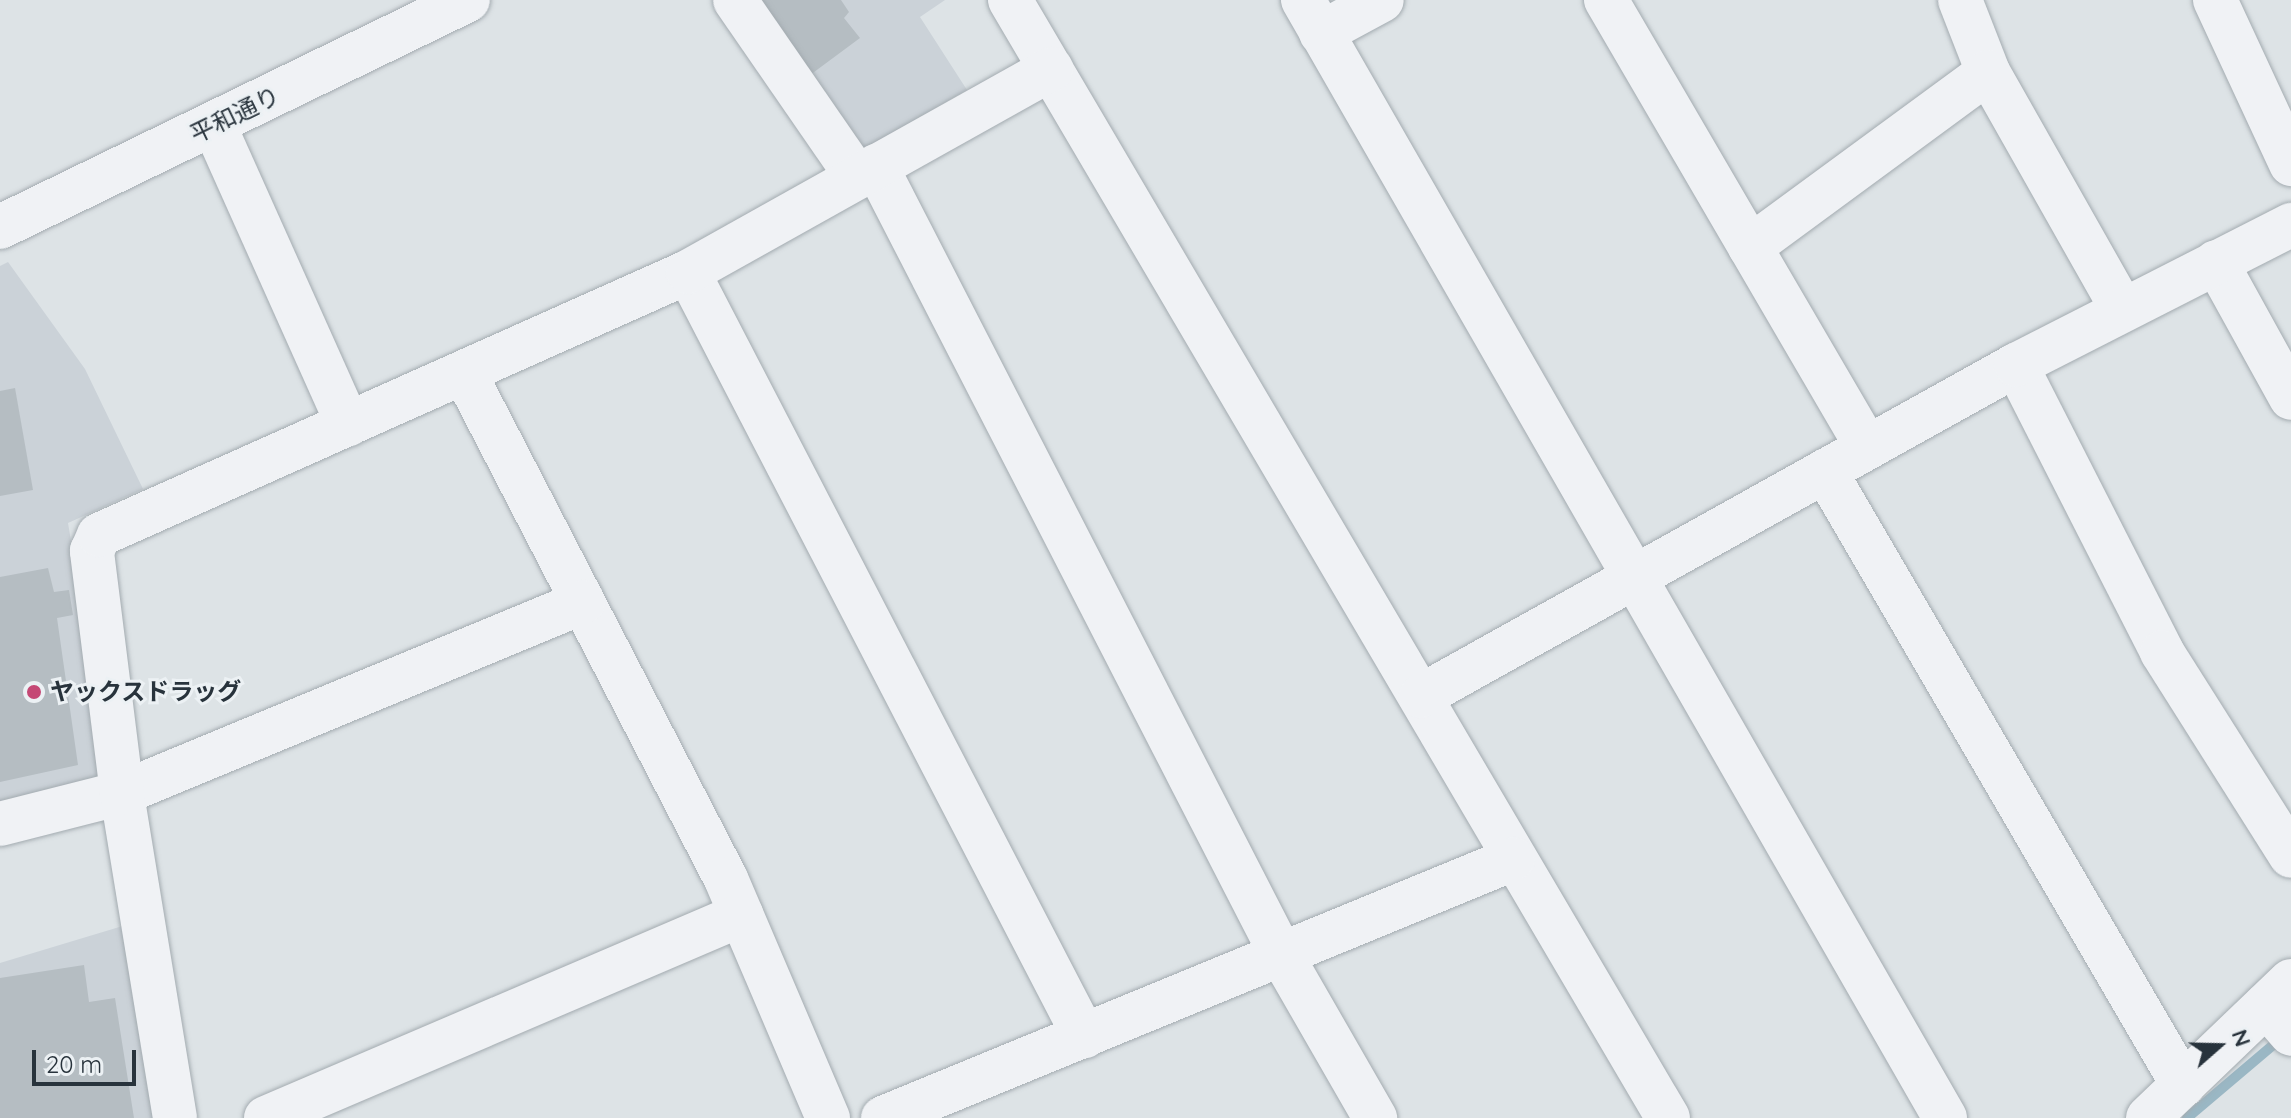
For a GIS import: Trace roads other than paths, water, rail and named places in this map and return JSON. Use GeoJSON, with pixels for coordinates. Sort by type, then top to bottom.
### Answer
{"type":"FeatureCollection","features":[{"type":"Feature","properties":{"kind":"street","name":"平和通り"},"geometry":{"type":"LineString","coordinates":[[0,227],[468,0]]}},
{"type":"Feature","properties":{"kind":"street"},"geometry":{"type":"LineString","coordinates":[[735,0],[867,171],[1282,956],[1375,1118]]}},
{"type":"Feature","properties":{"kind":"street"},"geometry":{"type":"LineString","coordinates":[[1010,0],[1668,1118]]}},
{"type":"Feature","properties":{"kind":"street"},"geometry":{"type":"LineString","coordinates":[[1382,0],[1312,16],[1945,1118]]}},
{"type":"Feature","properties":{"kind":"street"},"geometry":{"type":"LineString","coordinates":[[1606,0],[1867,447]]}},
{"type":"Feature","properties":{"kind":"street"},"geometry":{"type":"LineString","coordinates":[[1960,0],[1988,72],[2122,309]]}},
{"type":"Feature","properties":{"kind":"street"},"geometry":{"type":"LineString","coordinates":[[2215,0],[2291,164]]}},
{"type":"Feature","properties":{"kind":"street"},"geometry":{"type":"LineString","coordinates":[[175,1118],[122,793],[92,551],[99,535],[688,272],[1051,69]]}},
{"type":"Feature","properties":{"kind":"street"},"geometry":{"type":"LineString","coordinates":[[1750,247],[1988,72]]}},
{"type":"Feature","properties":{"kind":"street"},"geometry":{"type":"LineString","coordinates":[[214,125],[348,424]]}},
{"type":"Feature","properties":{"kind":"street"},"geometry":{"type":"LineString","coordinates":[[1421,696],[2016,365],[2291,225]]}},
{"type":"Feature","properties":{"kind":"street"},"geometry":{"type":"LineString","coordinates":[[2216,262],[2291,398]]}},
{"type":"Feature","properties":{"kind":"street"},"geometry":{"type":"LineString","coordinates":[[688,272],[1084,1036]]}},
{"type":"Feature","properties":{"kind":"street"},"geometry":{"type":"LineString","coordinates":[[2016,365],[2162,652],[2291,856]]}},
{"type":"Feature","properties":{"kind":"street"},"geometry":{"type":"LineString","coordinates":[[464,372],[741,915],[828,1118]]}},
{"type":"Feature","properties":{"kind":"street"},"geometry":{"type":"LineString","coordinates":[[1825,471],[2183,1085]]}},
{"type":"Feature","properties":{"kind":"street"},"geometry":{"type":"LineString","coordinates":[[0,824],[122,793],[583,602]]}},
{"type":"Feature","properties":{"kind":"street"},"geometry":{"type":"LineString","coordinates":[[883,1118],[1513,859]]}},
{"type":"Feature","properties":{"kind":"street"},"geometry":{"type":"LineString","coordinates":[[266,1118],[741,915]]}},
{"type":"Feature","properties":{"kind":"street"},"geometry":{"type":"LineString","coordinates":[[2148,1118],[2183,1085],[2283,1007]]}},
{"type":"Feature","properties":{"kind":"waterway"},"geometry":{"type":"LineString","coordinates":[[2187,1118],[2280,1039]]}},
{"type":"Feature","properties":{"kind":"place","name":"ヤックスドラッグ"},"geometry":{"type":"Point","coordinates":[34,692]}}]}
